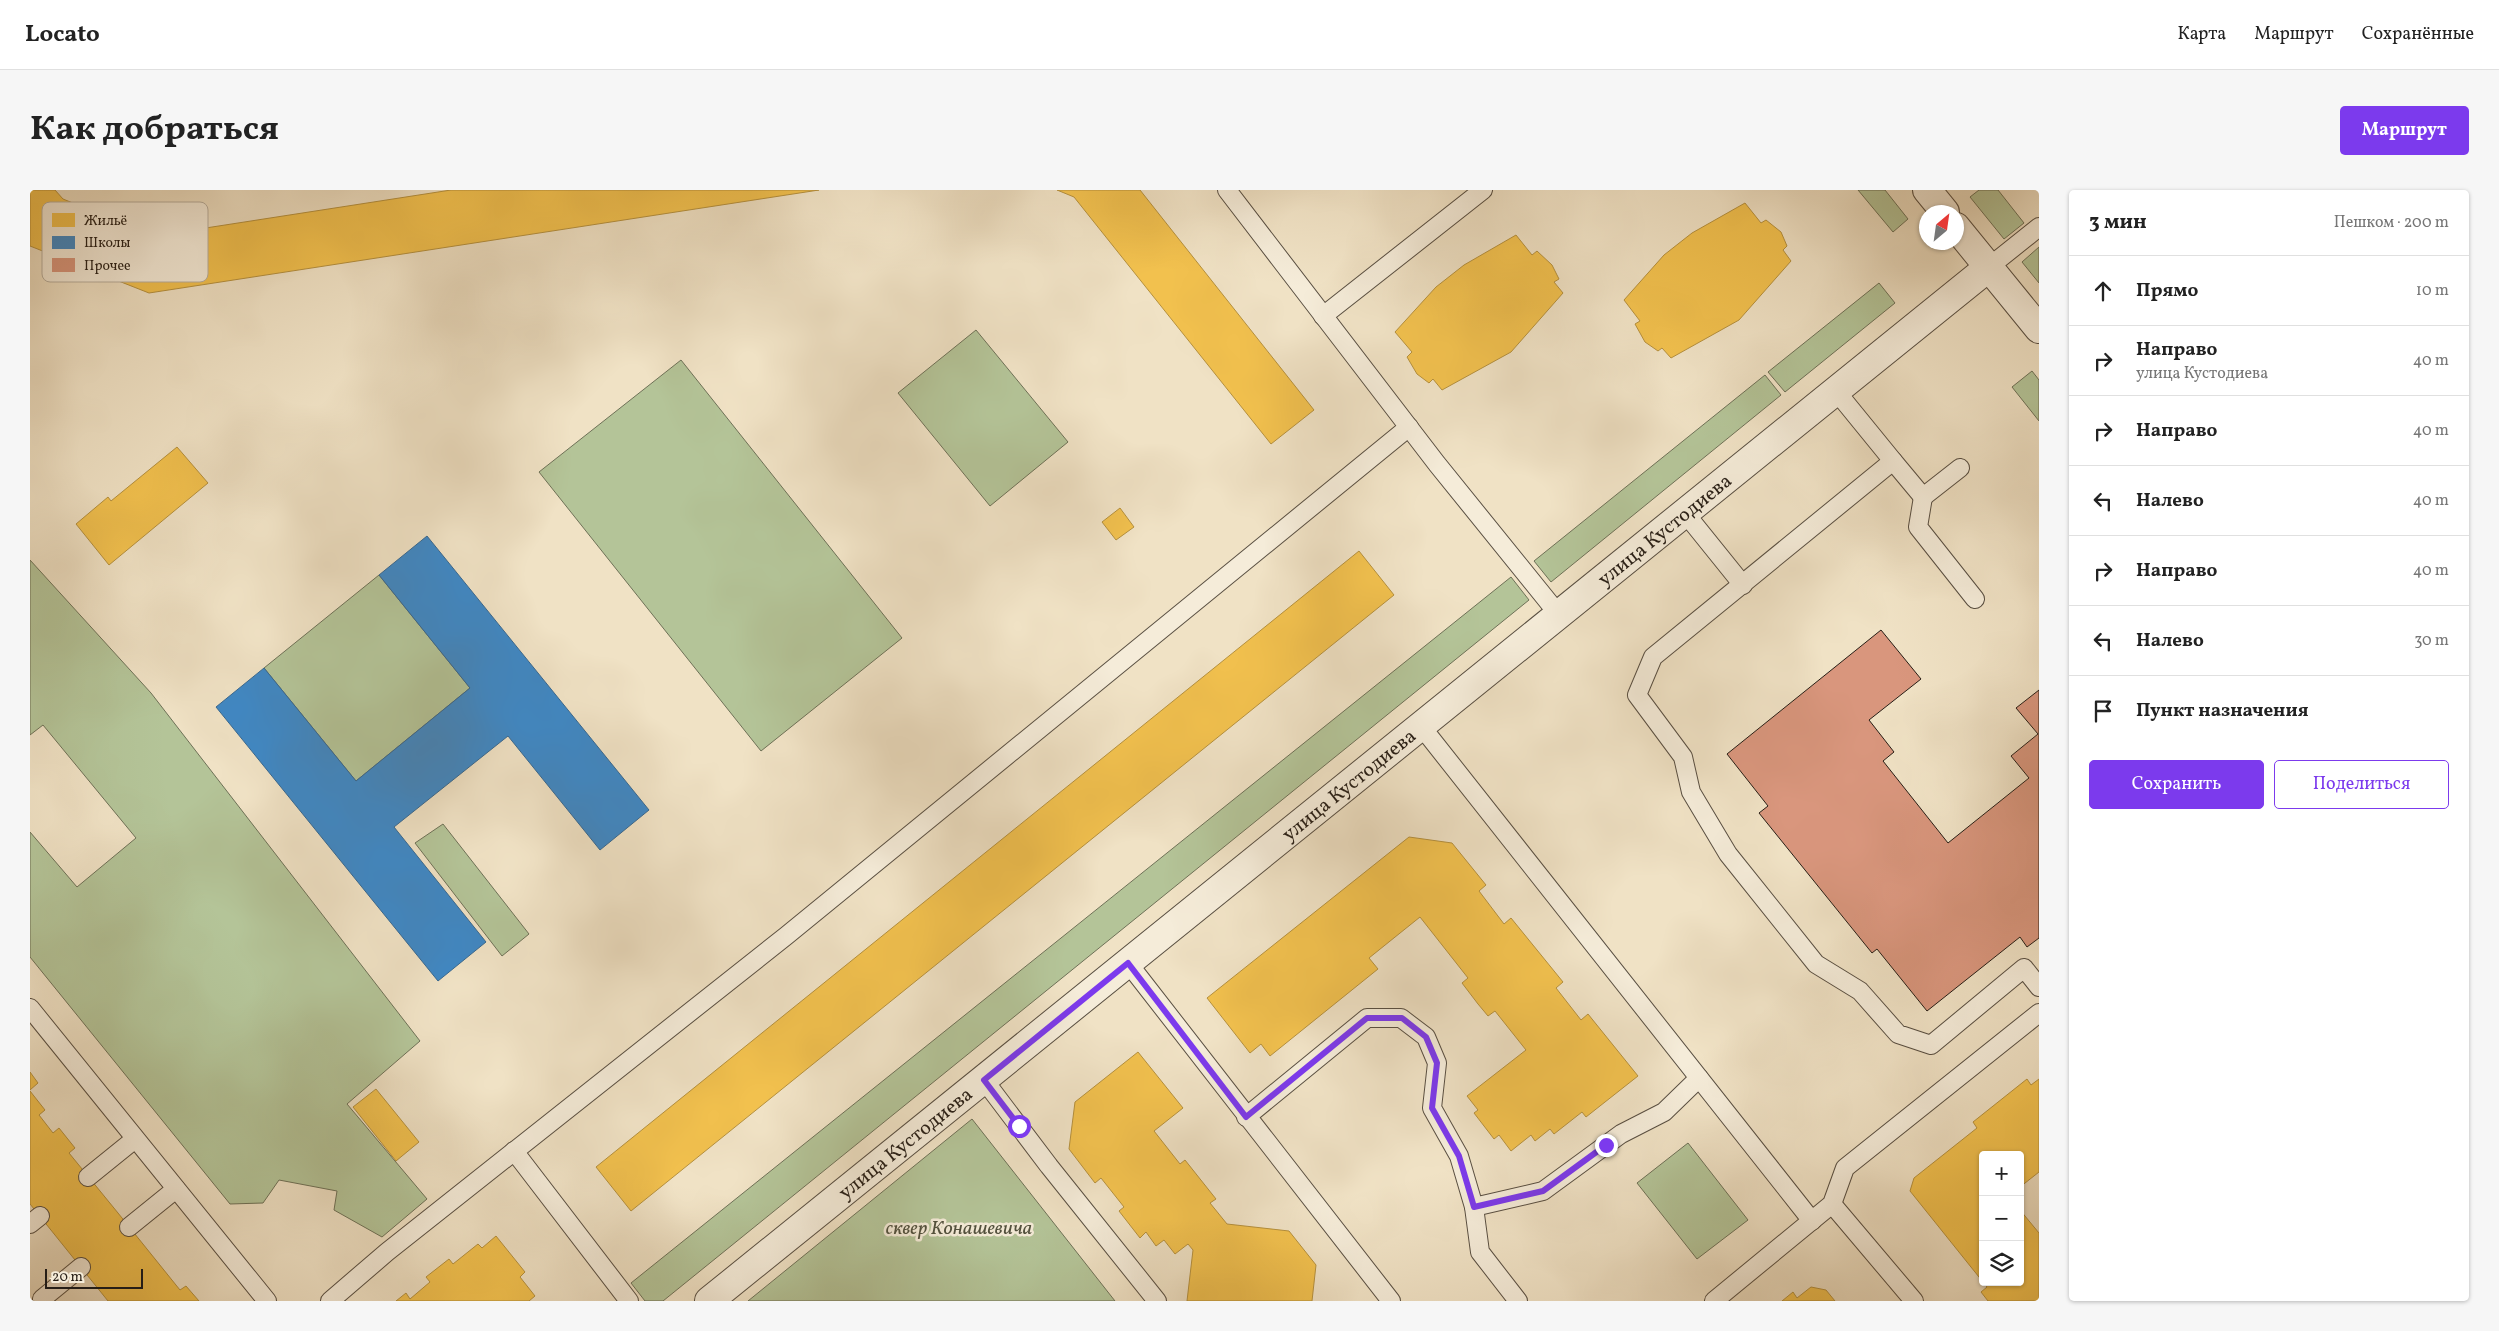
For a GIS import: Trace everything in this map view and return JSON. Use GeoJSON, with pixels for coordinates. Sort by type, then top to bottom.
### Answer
{"type":"FeatureCollection","features":[{"type":"Feature","properties":{"kind":"street"},"geometry":{"type":"LineString","coordinates":[[1927,190],[1939,205]]}},
{"type":"Feature","properties":{"kind":"street"},"geometry":{"type":"LineString","coordinates":[[1964,237],[2039,329]]}},
{"type":"Feature","properties":{"kind":"street","name":"улица Кустодиева"},"geometry":{"type":"LineString","coordinates":[[709,1301],[1989,267]]}},
{"type":"Feature","properties":{"kind":"lane"},"geometry":{"type":"LineString","coordinates":[[1227,190],[1409,427],[1559,615]]}},
{"type":"Feature","properties":{"kind":"lane"},"geometry":{"type":"LineString","coordinates":[[1323,316],[1483,190]]}},
{"type":"Feature","properties":{"kind":"lane"},"geometry":{"type":"LineString","coordinates":[[1989,267],[2039,227]]}},
{"type":"Feature","properties":{"kind":"lane"},"geometry":{"type":"LineString","coordinates":[[1836,391],[1923,497]]}},
{"type":"Feature","properties":{"kind":"lane"},"geometry":{"type":"LineString","coordinates":[[330,1301],[387,1252],[786,936],[1409,427]]}},
{"type":"Feature","properties":{"kind":"lane"},"geometry":{"type":"LineString","coordinates":[[1893,461],[1653,658],[1637,695],[1684,757],[1690,792],[1728,854],[1816,964],[1860,991],[1898,1034],[1931,1045],[2024,968],[2039,987]]}},
{"type":"Feature","properties":{"kind":"lane"},"geometry":{"type":"LineString","coordinates":[[1960,468],[1923,497],[1918,527],[1975,599]]}},
{"type":"Feature","properties":{"kind":"lane"},"geometry":{"type":"LineString","coordinates":[[1685,513],[1743,585]]}},
{"type":"Feature","properties":{"kind":"lane"},"geometry":{"type":"LineString","coordinates":[[1421,726],[1812,1221]]}},
{"type":"Feature","properties":{"kind":"lane"},"geometry":{"type":"LineString","coordinates":[[1128,963],[1390,1301]]}},
{"type":"Feature","properties":{"kind":"lane"},"geometry":{"type":"LineString","coordinates":[[30,1008],[267,1301]]}},
{"type":"Feature","properties":{"kind":"lane"},"geometry":{"type":"LineString","coordinates":[[1714,1301],[1832,1204],[1845,1168],[2039,1013]]}},
{"type":"Feature","properties":{"kind":"lane"},"geometry":{"type":"LineString","coordinates":[[1246,1117],[1367,1018],[1402,1018],[1426,1037],[1437,1063],[1432,1108],[1459,1156],[1474,1207],[1480,1252],[1518,1301]]}},
{"type":"Feature","properties":{"kind":"lane"},"geometry":{"type":"LineString","coordinates":[[1474,1207],[1543,1191],[1621,1134],[1664,1112],[1699,1078]]}},
{"type":"Feature","properties":{"kind":"lane"},"geometry":{"type":"LineString","coordinates":[[984,1080],[1049,1166],[1158,1301]]}},
{"type":"Feature","properties":{"kind":"lane"},"geometry":{"type":"LineString","coordinates":[[88,1177],[135,1139]]}},
{"type":"Feature","properties":{"kind":"lane"},"geometry":{"type":"LineString","coordinates":[[514,1151],[629,1301]]}},
{"type":"Feature","properties":{"kind":"lane"},"geometry":{"type":"LineString","coordinates":[[129,1227],[176,1188]]}},
{"type":"Feature","properties":{"kind":"lane"},"geometry":{"type":"LineString","coordinates":[[1832,1204],[1914,1301]]}},
{"type":"Feature","properties":{"kind":"lane"},"geometry":{"type":"LineString","coordinates":[[42,1299],[81,1267]]}},
{"type":"Feature","properties":{"kind":"green space"},"geometry":{"type":"Polygon","coordinates":[[[1858,190],[1885,190],[1908,219],[1893,232],[1858,190]]]}},
{"type":"Feature","properties":{"kind":"green space"},"geometry":{"type":"Polygon","coordinates":[[[1979,190],[1998,190],[2024,223],[2004,239],[1970,197],[1979,190]]]}},
{"type":"Feature","properties":{"kind":"green space"},"geometry":{"type":"Polygon","coordinates":[[[2039,247],[2039,283],[2022,262],[2039,247]]]}},
{"type":"Feature","properties":{"kind":"green space"},"geometry":{"type":"Polygon","coordinates":[[[1879,283],[1895,303],[1785,392],[1768,372],[1879,283]]]}},
{"type":"Feature","properties":{"kind":"green space"},"geometry":{"type":"Polygon","coordinates":[[[976,330],[1068,442],[990,506],[898,393],[976,330]]]}},
{"type":"Feature","properties":{"kind":"green space"},"geometry":{"type":"Polygon","coordinates":[[[681,360],[902,638],[761,751],[539,472],[681,360]]]}},
{"type":"Feature","properties":{"kind":"green space"},"geometry":{"type":"Polygon","coordinates":[[[2032,371],[2039,380],[2039,421],[2012,387],[2032,371]]]}},
{"type":"Feature","properties":{"kind":"green space"},"geometry":{"type":"Polygon","coordinates":[[[1765,375],[1781,395],[1551,582],[1534,561],[1765,375]]]}},
{"type":"Feature","properties":{"kind":"green space"},"geometry":{"type":"Polygon","coordinates":[[[30,560],[151,693],[420,1041],[347,1104],[427,1199],[382,1237],[334,1210],[337,1191],[279,1180],[263,1203],[230,1204],[30,957],[30,832],[77,887],[136,838],[43,725],[30,735],[30,560]]]}},
{"type":"Feature","properties":{"kind":"green space"},"geometry":{"type":"Polygon","coordinates":[[[379,575],[470,688],[356,781],[264,668],[379,575]]]}},
{"type":"Feature","properties":{"kind":"green space"},"geometry":{"type":"Polygon","coordinates":[[[1511,577],[1529,600],[663,1301],[645,1301],[631,1283],[1511,577]]]}},
{"type":"Feature","properties":{"kind":"green space"},"geometry":{"type":"Polygon","coordinates":[[[443,824],[529,934],[502,956],[415,843],[443,824]]]}},
{"type":"Feature","properties":{"kind":"green space","name":"сквер Конашевича"},"geometry":{"type":"Polygon","coordinates":[[[972,1119],[1115,1301],[748,1301],[972,1119]]]}},
{"type":"Feature","properties":{"kind":"green space"},"geometry":{"type":"Polygon","coordinates":[[[1688,1143],[1748,1220],[1697,1259],[1637,1183],[1688,1143]]]}},
{"type":"Feature","properties":{"kind":"building: Жильё"},"geometry":{"type":"Polygon","coordinates":[[[30,190],[55,190],[63,199],[70,202],[42,202],[42,251],[30,246],[30,190]]]}},
{"type":"Feature","properties":{"kind":"building: Жильё"},"geometry":{"type":"Polygon","coordinates":[[[451,190],[819,190],[149,293],[121,282],[208,282],[208,228],[451,190]]]}},
{"type":"Feature","properties":{"kind":"building: Жильё"},"geometry":{"type":"Polygon","coordinates":[[[1057,190],[1140,190],[1314,410],[1271,444],[1074,197],[1057,190]]]}},
{"type":"Feature","properties":{"kind":"building: Жильё"},"geometry":{"type":"Polygon","coordinates":[[[1745,203],[1761,223],[1766,220],[1781,232],[1787,246],[1783,250],[1791,261],[1739,320],[1671,358],[1662,348],[1658,351],[1645,342],[1635,324],[1640,321],[1624,300],[1664,255],[1692,233],[1745,203]]]}},
{"type":"Feature","properties":{"kind":"building: Жильё"},"geometry":{"type":"Polygon","coordinates":[[[1516,235],[1532,255],[1537,251],[1552,265],[1559,279],[1554,282],[1563,293],[1511,352],[1442,390],[1433,379],[1429,383],[1417,374],[1407,357],[1412,352],[1395,332],[1436,287],[1464,265],[1516,235]]]}},
{"type":"Feature","properties":{"kind":"building: Жильё"},"geometry":{"type":"Polygon","coordinates":[[[177,447],[208,483],[109,565],[76,524],[108,497],[111,501],[177,447]]]}},
{"type":"Feature","properties":{"kind":"building: Жильё"},"geometry":{"type":"Polygon","coordinates":[[[1120,508],[1134,527],[1116,540],[1102,522],[1120,508]]]}},
{"type":"Feature","properties":{"kind":"building: Жильё"},"geometry":{"type":"Polygon","coordinates":[[[1359,551],[1394,595],[631,1211],[596,1167],[1359,551]]]}},
{"type":"Feature","properties":{"kind":"building: Жильё"},"geometry":{"type":"Polygon","coordinates":[[[1409,837],[1452,843],[1486,885],[1479,891],[1504,924],[1511,918],[1563,982],[1556,988],[1581,1020],[1588,1014],[1638,1076],[1586,1117],[1582,1112],[1554,1134],[1550,1129],[1535,1141],[1531,1135],[1511,1151],[1499,1135],[1494,1139],[1474,1113],[1478,1110],[1467,1096],[1526,1050],[1495,1011],[1488,1016],[1478,1004],[1462,983],[1468,978],[1420,917],[1369,958],[1378,969],[1270,1056],[1261,1044],[1250,1053],[1207,998],[1409,837]]]}},
{"type":"Feature","properties":{"kind":"building: Жильё"},"geometry":{"type":"Polygon","coordinates":[[[1138,1052],[1183,1108],[1154,1131],[1180,1164],[1185,1160],[1216,1199],[1210,1203],[1227,1224],[1289,1231],[1316,1265],[1312,1301],[1187,1301],[1193,1250],[1188,1244],[1175,1254],[1164,1240],[1156,1246],[1146,1232],[1140,1238],[1119,1211],[1124,1207],[1101,1178],[1095,1183],[1069,1149],[1075,1102],[1138,1052]]]}},
{"type":"Feature","properties":{"kind":"building: Жильё"},"geometry":{"type":"Polygon","coordinates":[[[30,1072],[38,1083],[30,1090],[30,1072]]]}},
{"type":"Feature","properties":{"kind":"building: Жильё"},"geometry":{"type":"Polygon","coordinates":[[[2027,1079],[2031,1085],[2039,1079],[2039,1172],[2024,1184],[2024,1151],[1979,1151],[1979,1277],[1910,1191],[1914,1178],[1977,1128],[1973,1122],[2027,1079]]]}},
{"type":"Feature","properties":{"kind":"building: Жильё"},"geometry":{"type":"Polygon","coordinates":[[[376,1089],[419,1142],[396,1161],[353,1107],[376,1089]]]}},
{"type":"Feature","properties":{"kind":"building: Жильё"},"geometry":{"type":"Polygon","coordinates":[[[30,1091],[45,1110],[39,1115],[53,1133],[59,1128],[75,1148],[69,1153],[180,1290],[186,1286],[199,1301],[108,1301],[30,1204],[30,1091]]]}},
{"type":"Feature","properties":{"kind":"building: Жильё"},"geometry":{"type":"Polygon","coordinates":[[[2024,1215],[2039,1233],[2039,1301],[1988,1301],[1981,1292],[1987,1287],[2024,1286],[2024,1215]]]}},
{"type":"Feature","properties":{"kind":"building: Жильё"},"geometry":{"type":"Polygon","coordinates":[[[496,1236],[525,1272],[520,1277],[535,1296],[529,1301],[396,1301],[406,1293],[410,1299],[430,1282],[426,1277],[449,1259],[453,1264],[478,1244],[482,1248],[496,1236]]]}},
{"type":"Feature","properties":{"kind":"building: Жильё"},"geometry":{"type":"Polygon","coordinates":[[[1811,1287],[1826,1290],[1835,1301],[1782,1301],[1793,1292],[1797,1298],[1811,1287]]]}},
{"type":"Feature","properties":{"kind":"building: Школы"},"geometry":{"type":"Polygon","coordinates":[[[427,536],[649,810],[600,850],[508,736],[394,827],[486,942],[438,981],[216,707],[264,668],[356,781],[470,688],[379,575],[427,536]]]}},
{"type":"Feature","properties":{"kind":"building: Прочее"},"geometry":{"type":"Polygon","coordinates":[[[1881,630],[1921,679],[1869,720],[1894,752],[1883,761],[1948,843],[2029,778],[2011,756],[2038,734],[2016,708],[2039,690],[2039,938],[2027,947],[2020,937],[1927,1011],[1877,949],[1872,953],[1759,813],[1768,806],[1727,754],[1881,630]]]}},
{"type":"Feature","properties":{"kind":"route"},"geometry":{"type":"LineString","coordinates":[[1019,1126],[984,1080],[1128,963],[1246,1117],[1367,1018],[1402,1018],[1426,1037],[1437,1063],[1432,1108],[1459,1156],[1474,1207],[1543,1191],[1606,1145]]}}]}
